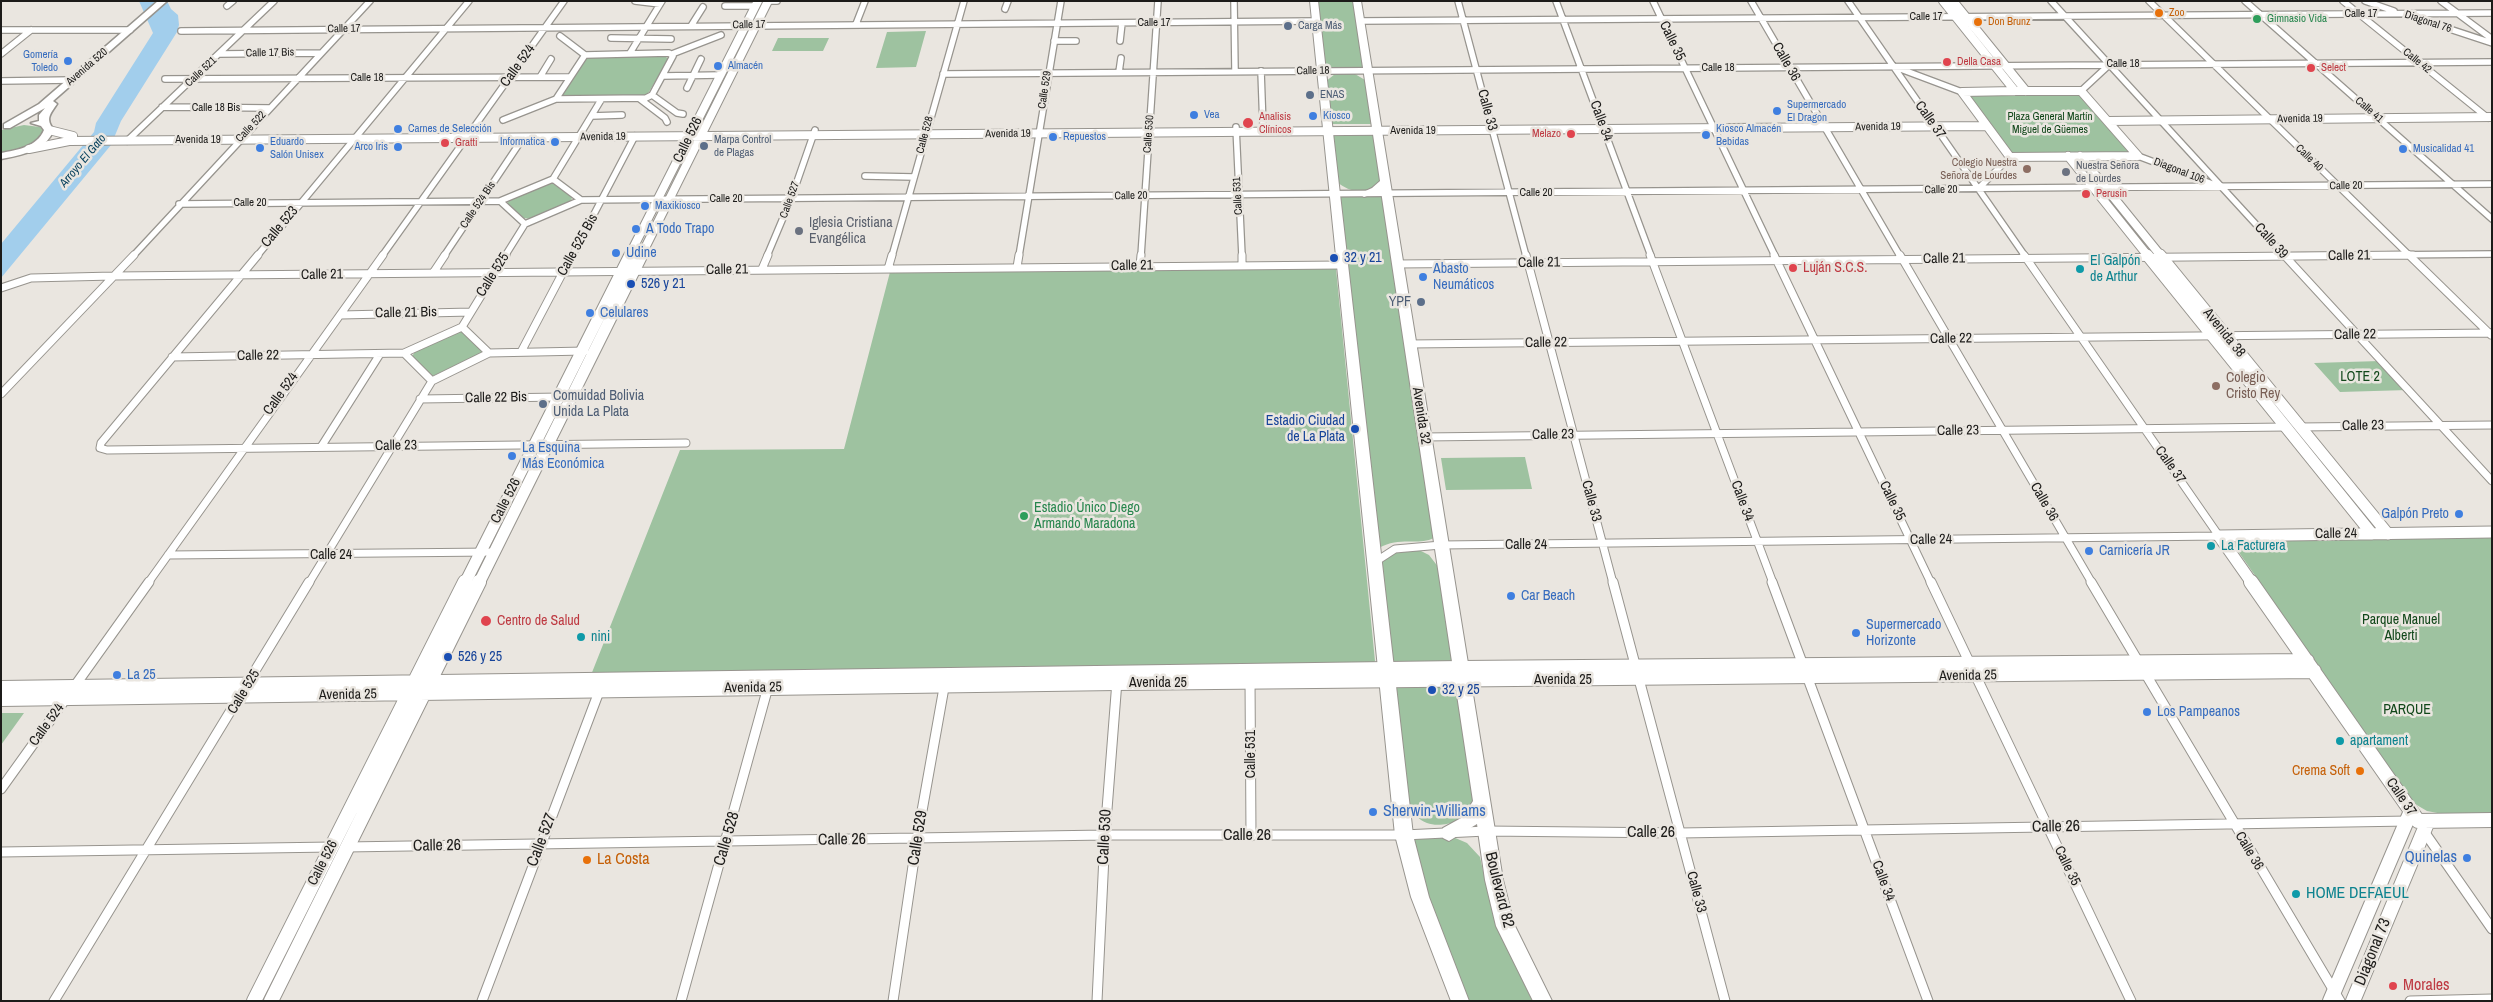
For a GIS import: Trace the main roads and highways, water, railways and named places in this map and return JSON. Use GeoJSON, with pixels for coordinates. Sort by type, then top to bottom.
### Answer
{"type":"FeatureCollection","features":[{"type":"Feature","properties":{"kind":"highway"},"geometry":{"type":"LineString","coordinates":[[1314,1],[1404,835],[1420,897],[1460,1001]]}},
{"type":"Feature","properties":{"kind":"highway","name":"Avenida 32"},"geometry":{"type":"LineString","coordinates":[[1357,1],[1486,831]]}},
{"type":"Feature","properties":{"kind":"highway"},"geometry":{"type":"LineString","coordinates":[[1364,194],[1386,188]]}},
{"type":"Feature","properties":{"kind":"highway"},"geometry":{"type":"LineString","coordinates":[[1449,832],[1469,822],[1481,803]]}},
{"type":"Feature","properties":{"kind":"highway","name":"Boulevard 82"},"geometry":{"type":"LineString","coordinates":[[1486,831],[1494,880],[1505,926],[1543,1001]]}},
{"type":"Feature","properties":{"kind":"main road","name":"Avenida 520"},"geometry":{"type":"LineString","coordinates":[[29,149],[44,139],[46,127],[44,115],[53,103],[163,1]]}},
{"type":"Feature","properties":{"kind":"main road","name":"Avenida 520"},"geometry":{"type":"LineString","coordinates":[[4,127],[29,115],[130,30],[169,1]]}},
{"type":"Feature","properties":{"kind":"main road","name":"Calle 526"},"geometry":{"type":"LineString","coordinates":[[254,1001],[658,200],[757,25],[768,1]]}},
{"type":"Feature","properties":{"kind":"main road"},"geometry":{"type":"LineString","coordinates":[[1943,1],[2015,92]]}},
{"type":"Feature","properties":{"kind":"main road"},"geometry":{"type":"LineString","coordinates":[[1953,1],[2026,91]]}},
{"type":"Feature","properties":{"kind":"main road","name":"Calle 526"},"geometry":{"type":"LineString","coordinates":[[271,1001],[670,200],[720,75],[757,4]]}},
{"type":"Feature","properties":{"kind":"main road"},"geometry":{"type":"LineString","coordinates":[[2026,91],[2081,91],[2138,156],[2010,157],[1962,92],[2026,91]]}},
{"type":"Feature","properties":{"kind":"main road","name":"Avenida 19"},"geometry":{"type":"LineString","coordinates":[[2110,124],[2491,119]]}},
{"type":"Feature","properties":{"kind":"main road"},"geometry":{"type":"LineString","coordinates":[[4,127],[28,123],[46,127]]}},
{"type":"Feature","properties":{"kind":"main road","name":"Avenida 19"},"geometry":{"type":"LineString","coordinates":[[29,149],[61,142],[89,139],[1985,123]]}},
{"type":"Feature","properties":{"kind":"main road","name":"Avenida 19"},"geometry":{"type":"LineString","coordinates":[[46,127],[66,136],[89,139]]}},
{"type":"Feature","properties":{"kind":"main road","name":"Avenida 19"},"geometry":{"type":"LineString","coordinates":[[1236,130],[1263,127],[1328,129]]}},
{"type":"Feature","properties":{"kind":"main road","name":"Avenida 19"},"geometry":{"type":"LineString","coordinates":[[468,135],[523,138],[697,133]]}},
{"type":"Feature","properties":{"kind":"main road"},"geometry":{"type":"LineString","coordinates":[[1,158],[29,149]]}},
{"type":"Feature","properties":{"kind":"main road","name":"Avenida 38"},"geometry":{"type":"LineString","coordinates":[[2068,156],[2372,534]]}},
{"type":"Feature","properties":{"kind":"main road","name":"Avenida 38"},"geometry":{"type":"LineString","coordinates":[[2080,156],[2388,534]]}},
{"type":"Feature","properties":{"kind":"main road","name":"Calle 24"},"geometry":{"type":"LineString","coordinates":[[2219,536],[2492,532]]}},
{"type":"Feature","properties":{"kind":"main road","name":"Calle 37"},"geometry":{"type":"LineString","coordinates":[[2219,536],[2307,660],[2417,821]]}},
{"type":"Feature","properties":{"kind":"main road","name":"Avenida 25"},"geometry":{"type":"LineString","coordinates":[[1,699],[241,697],[427,688],[1251,677],[1806,672],[1976,676],[2307,660]]}},
{"type":"Feature","properties":{"kind":"main road","name":"Avenida 25"},"geometry":{"type":"LineString","coordinates":[[1806,672],[1970,664],[2314,672]]}},
{"type":"Feature","properties":{"kind":"main road","name":"Avenida 25"},"geometry":{"type":"LineString","coordinates":[[1,688],[248,685],[412,689]]}},
{"type":"Feature","properties":{"kind":"main road","name":"Calle 26"},"geometry":{"type":"LineString","coordinates":[[2417,821],[2492,820]]}},
{"type":"Feature","properties":{"kind":"main road","name":"Diagonal 73"},"geometry":{"type":"LineString","coordinates":[[2335,998],[2417,821]]}},
{"type":"Feature","properties":{"kind":"main road","name":"Diagonal 73"},"geometry":{"type":"LineString","coordinates":[[2353,1001],[2417,821]]}},
{"type":"Feature","properties":{"kind":"water","name":"Arroyo El Gato"},"geometry":{"type":"Polygon","coordinates":[[[139,1],[167,1],[171,9],[178,15],[179,25],[177,32],[121,121],[111,145],[1,278],[1,244],[94,132],[96,123],[153,33],[139,1]]]}},
{"type":"Feature","properties":{"kind":"place","name":"Zoo"},"geometry":{"type":"Point","coordinates":[2159,13]}},
{"type":"Feature","properties":{"kind":"place","name":"Gimnasio Vida"},"geometry":{"type":"Point","coordinates":[2257,19]}},
{"type":"Feature","properties":{"kind":"place","name":"Don Brunz"},"geometry":{"type":"Point","coordinates":[1978,22]}},
{"type":"Feature","properties":{"kind":"place","name":"Carga Más"},"geometry":{"type":"Point","coordinates":[1288,26]}},
{"type":"Feature","properties":{"kind":"place","name":"Gomería Toledo"},"geometry":{"type":"Point","coordinates":[68,61]}},
{"type":"Feature","properties":{"kind":"place","name":"Della Casa"},"geometry":{"type":"Point","coordinates":[1947,62]}},
{"type":"Feature","properties":{"kind":"place","name":"Almacén"},"geometry":{"type":"Point","coordinates":[718,66]}},
{"type":"Feature","properties":{"kind":"place","name":"Select"},"geometry":{"type":"Point","coordinates":[2311,68]}},
{"type":"Feature","properties":{"kind":"place","name":"ENAS"},"geometry":{"type":"Point","coordinates":[1310,95]}},
{"type":"Feature","properties":{"kind":"place","name":"Supermercado El Dragon"},"geometry":{"type":"Point","coordinates":[1777,111]}},
{"type":"Feature","properties":{"kind":"place","name":"Vea"},"geometry":{"type":"Point","coordinates":[1194,115]}},
{"type":"Feature","properties":{"kind":"place","name":"Kiosco"},"geometry":{"type":"Point","coordinates":[1313,116]}},
{"type":"Feature","properties":{"kind":"place","name":"Analisis Clínicos"},"geometry":{"type":"Point","coordinates":[1248,123]}},
{"type":"Feature","properties":{"kind":"place","name":"Carnes de Selección"},"geometry":{"type":"Point","coordinates":[398,129]}},
{"type":"Feature","properties":{"kind":"place","name":"Melazo"},"geometry":{"type":"Point","coordinates":[1571,134]}},
{"type":"Feature","properties":{"kind":"place","name":"Kiosco Almacén Bebidas"},"geometry":{"type":"Point","coordinates":[1706,135]}},
{"type":"Feature","properties":{"kind":"place","name":"Repuestos"},"geometry":{"type":"Point","coordinates":[1053,137]}},
{"type":"Feature","properties":{"kind":"place","name":"Informatica"},"geometry":{"type":"Point","coordinates":[555,142]}},
{"type":"Feature","properties":{"kind":"place","name":"Gratti"},"geometry":{"type":"Point","coordinates":[445,143]}},
{"type":"Feature","properties":{"kind":"place","name":"Marpa Control de Plagas"},"geometry":{"type":"Point","coordinates":[704,146]}},
{"type":"Feature","properties":{"kind":"place","name":"Arco Iris"},"geometry":{"type":"Point","coordinates":[398,147]}},
{"type":"Feature","properties":{"kind":"place","name":"Eduardo Salón Unisex"},"geometry":{"type":"Point","coordinates":[260,148]}},
{"type":"Feature","properties":{"kind":"place","name":"Musicalidad 41"},"geometry":{"type":"Point","coordinates":[2403,149]}},
{"type":"Feature","properties":{"kind":"place","name":"Colegio Nuestra Señora de Lourdes"},"geometry":{"type":"Point","coordinates":[2027,169]}},
{"type":"Feature","properties":{"kind":"place","name":"Nuestra Señora de Lourdes"},"geometry":{"type":"Point","coordinates":[2066,172]}},
{"type":"Feature","properties":{"kind":"place","name":"Perusin"},"geometry":{"type":"Point","coordinates":[2086,194]}},
{"type":"Feature","properties":{"kind":"place","name":"Maxikiosco"},"geometry":{"type":"Point","coordinates":[645,206]}},
{"type":"Feature","properties":{"kind":"place","name":"A Todo Trapo"},"geometry":{"type":"Point","coordinates":[636,229]}},
{"type":"Feature","properties":{"kind":"place","name":"Iglesia Cristiana Evangélica"},"geometry":{"type":"Point","coordinates":[799,231]}},
{"type":"Feature","properties":{"kind":"place","name":"Udine"},"geometry":{"type":"Point","coordinates":[616,253]}},
{"type":"Feature","properties":{"kind":"place","name":"32 y 21"},"geometry":{"type":"Point","coordinates":[1334,258]}},
{"type":"Feature","properties":{"kind":"place","name":"Luján S.C.S."},"geometry":{"type":"Point","coordinates":[1793,268]}},
{"type":"Feature","properties":{"kind":"place","name":"El Galpón de Arthur"},"geometry":{"type":"Point","coordinates":[2080,269]}},
{"type":"Feature","properties":{"kind":"place","name":"Abasto Neumáticos"},"geometry":{"type":"Point","coordinates":[1423,277]}},
{"type":"Feature","properties":{"kind":"place","name":"526 y 21"},"geometry":{"type":"Point","coordinates":[631,284]}},
{"type":"Feature","properties":{"kind":"place","name":"YPF"},"geometry":{"type":"Point","coordinates":[1421,302]}},
{"type":"Feature","properties":{"kind":"place","name":"Celulares"},"geometry":{"type":"Point","coordinates":[590,313]}},
{"type":"Feature","properties":{"kind":"place","name":"Colegio Cristo Rey"},"geometry":{"type":"Point","coordinates":[2216,386]}},
{"type":"Feature","properties":{"kind":"place","name":"Comuidad Bolivia Unida La Plata"},"geometry":{"type":"Point","coordinates":[543,404]}},
{"type":"Feature","properties":{"kind":"place","name":"Estadio Ciudad de La Plata"},"geometry":{"type":"Point","coordinates":[1355,429]}},
{"type":"Feature","properties":{"kind":"place","name":"La Esquina Más Económica"},"geometry":{"type":"Point","coordinates":[512,456]}},
{"type":"Feature","properties":{"kind":"place","name":"Galpón Preto"},"geometry":{"type":"Point","coordinates":[2459,514]}},
{"type":"Feature","properties":{"kind":"place","name":"Estadio Único Diego Armando Maradona"},"geometry":{"type":"Point","coordinates":[1024,516]}},
{"type":"Feature","properties":{"kind":"place","name":"La Facturera"},"geometry":{"type":"Point","coordinates":[2211,546]}},
{"type":"Feature","properties":{"kind":"place","name":"Carnicería JR"},"geometry":{"type":"Point","coordinates":[2089,551]}},
{"type":"Feature","properties":{"kind":"place","name":"Car Beach"},"geometry":{"type":"Point","coordinates":[1511,596]}},
{"type":"Feature","properties":{"kind":"place","name":"Centro de Salud"},"geometry":{"type":"Point","coordinates":[486,621]}},
{"type":"Feature","properties":{"kind":"place","name":"Supermercado Horizonte"},"geometry":{"type":"Point","coordinates":[1856,633]}},
{"type":"Feature","properties":{"kind":"place","name":"nini"},"geometry":{"type":"Point","coordinates":[581,637]}},
{"type":"Feature","properties":{"kind":"place","name":"526 y 25"},"geometry":{"type":"Point","coordinates":[448,657]}},
{"type":"Feature","properties":{"kind":"place","name":"La 25"},"geometry":{"type":"Point","coordinates":[117,675]}},
{"type":"Feature","properties":{"kind":"place","name":"32 y 25"},"geometry":{"type":"Point","coordinates":[1432,690]}},
{"type":"Feature","properties":{"kind":"place","name":"Los Pampeanos"},"geometry":{"type":"Point","coordinates":[2147,712]}},
{"type":"Feature","properties":{"kind":"place","name":"apartament"},"geometry":{"type":"Point","coordinates":[2340,741]}},
{"type":"Feature","properties":{"kind":"place","name":"Crema Soft"},"geometry":{"type":"Point","coordinates":[2360,771]}},
{"type":"Feature","properties":{"kind":"place","name":"Sherwin-Williams"},"geometry":{"type":"Point","coordinates":[1373,812]}},
{"type":"Feature","properties":{"kind":"place","name":"Quinelas"},"geometry":{"type":"Point","coordinates":[2467,858]}},
{"type":"Feature","properties":{"kind":"place","name":"La Costa"},"geometry":{"type":"Point","coordinates":[587,860]}},
{"type":"Feature","properties":{"kind":"place","name":"HOME DEFAEUL"},"geometry":{"type":"Point","coordinates":[2296,894]}},
{"type":"Feature","properties":{"kind":"place","name":"Morales"},"geometry":{"type":"Point","coordinates":[2393,986]}},
{"type":"Feature","properties":{"kind":"park label","name":"Plaza General Martín Miguel de Güemes"},"geometry":{"type":"Point","coordinates":[2050,123]}},
{"type":"Feature","properties":{"kind":"park label","name":"LOTE 2"},"geometry":{"type":"Point","coordinates":[2360,377]}},
{"type":"Feature","properties":{"kind":"park label","name":"Parque Manuel Alberti"},"geometry":{"type":"Point","coordinates":[2401,628]}},
{"type":"Feature","properties":{"kind":"park label","name":"PARQUE"},"geometry":{"type":"Point","coordinates":[2407,710]}}]}
